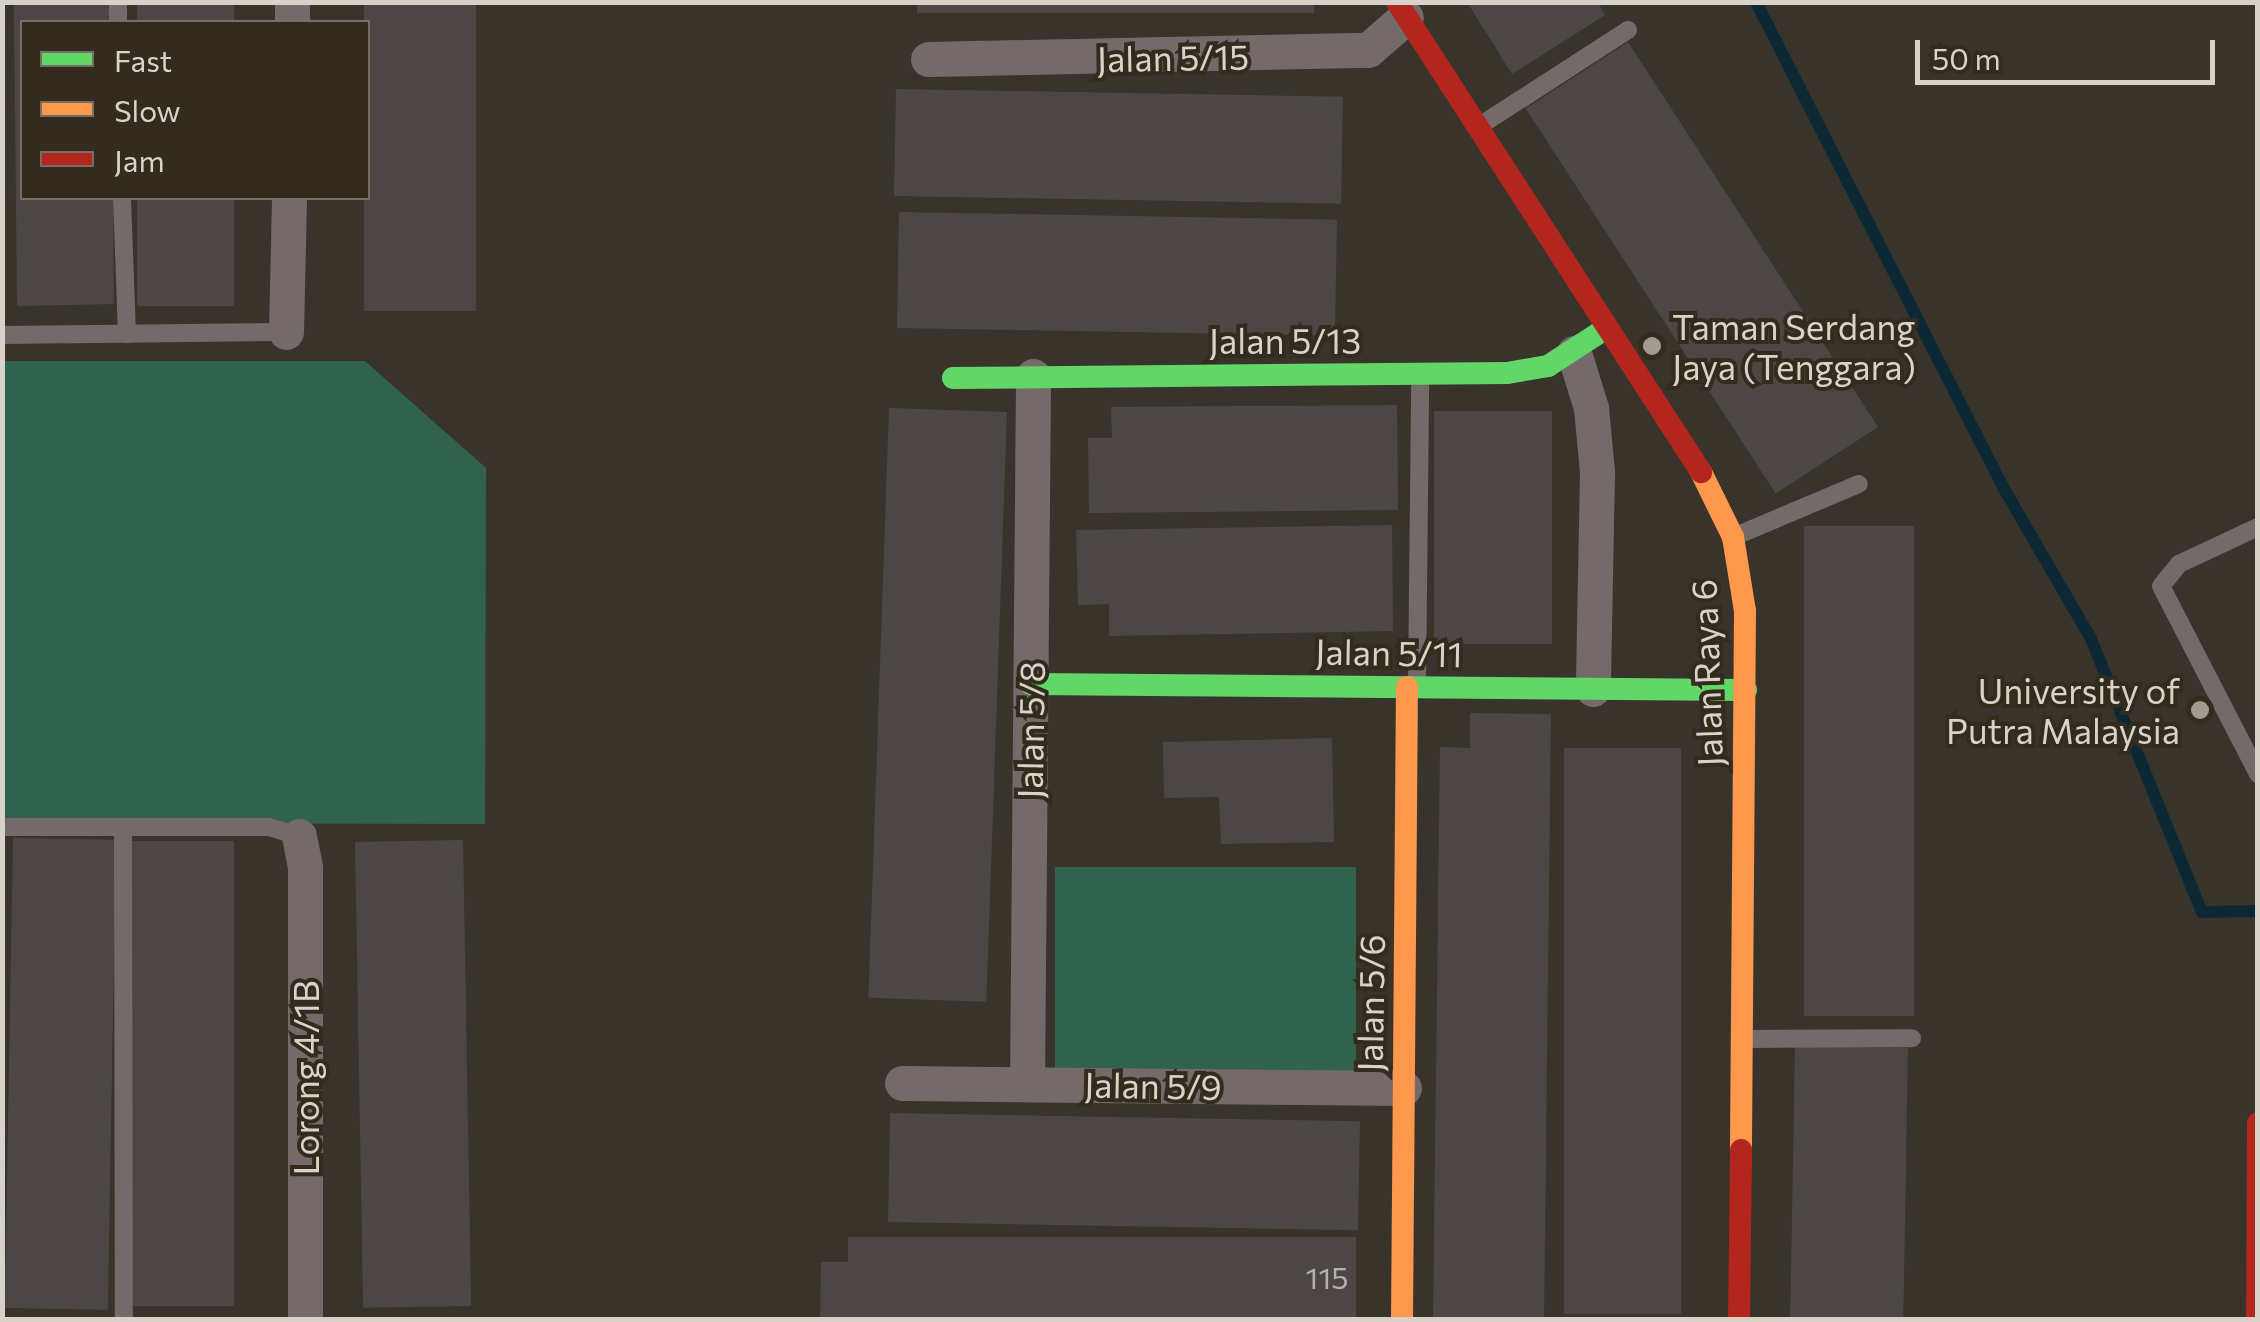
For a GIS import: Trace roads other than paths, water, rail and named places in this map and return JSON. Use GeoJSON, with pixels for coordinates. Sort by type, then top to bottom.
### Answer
{"type":"FeatureCollection","features":[{"type":"Feature","properties":{"kind":"street","name":"Jalan 5/15"},"geometry":{"type":"LineString","coordinates":[[928,60],[1368,50],[1401,10]]}},
{"type":"Feature","properties":{"kind":"street","name":"Jalan Raya 6"},"geometry":{"type":"LineString","coordinates":[[1401,10],[1604,330],[1720,502],[1733,538],[1745,611],[1746,690],[1740,1320]]}},
{"type":"Feature","properties":{"kind":"street"},"geometry":{"type":"LineString","coordinates":[[286,332],[288,200]]}},
{"type":"Feature","properties":{"kind":"street","name":"Jalan 5/13"},"geometry":{"type":"LineString","coordinates":[[953,378],[1508,374],[1548,366],[1604,330]]}},
{"type":"Feature","properties":{"kind":"street"},"geometry":{"type":"LineString","coordinates":[[1574,352],[1592,408],[1597,472],[1593,689]]}},
{"type":"Feature","properties":{"kind":"street","name":"Jalan 5/8"},"geometry":{"type":"LineString","coordinates":[[1027,1084],[1033,376]]}},
{"type":"Feature","properties":{"kind":"street","name":"Jalan 5/11"},"geometry":{"type":"LineString","coordinates":[[1031,684],[1746,690]]}},
{"type":"Feature","properties":{"kind":"street","name":"Jalan 5/6"},"geometry":{"type":"LineString","coordinates":[[1402,1320],[1412,687]]}},
{"type":"Feature","properties":{"kind":"street","name":"Lorong 4/1B"},"geometry":{"type":"LineString","coordinates":[[299,836],[306,868],[306,1320]]}},
{"type":"Feature","properties":{"kind":"street","name":"Jalan 5/9"},"geometry":{"type":"LineString","coordinates":[[902,1083],[1404,1088]]}},
{"type":"Feature","properties":{"kind":"street"},"geometry":{"type":"LineString","coordinates":[[2257,1320],[2258,1123]]}},
{"type":"Feature","properties":{"kind":"lane"},"geometry":{"type":"LineString","coordinates":[[1476,128],[1628,30]]}},
{"type":"Feature","properties":{"kind":"lane"},"geometry":{"type":"LineString","coordinates":[[122,200],[127,334]]}},
{"type":"Feature","properties":{"kind":"lane"},"geometry":{"type":"LineString","coordinates":[[2,335],[286,332]]}},
{"type":"Feature","properties":{"kind":"lane"},"geometry":{"type":"LineString","coordinates":[[1412,687],[1420,374]]}},
{"type":"Feature","properties":{"kind":"lane"},"geometry":{"type":"LineString","coordinates":[[1733,538],[1859,484]]}},
{"type":"Feature","properties":{"kind":"lane"},"geometry":{"type":"LineString","coordinates":[[2258,527],[2179,564],[2160,586],[2258,774]]}},
{"type":"Feature","properties":{"kind":"lane"},"geometry":{"type":"LineString","coordinates":[[123,826],[124,1320]]}},
{"type":"Feature","properties":{"kind":"lane"},"geometry":{"type":"LineString","coordinates":[[2,827],[269,827],[299,836]]}},
{"type":"Feature","properties":{"kind":"lane"},"geometry":{"type":"LineString","coordinates":[[1742,1039],[1912,1038]]}},
{"type":"Feature","properties":{"kind":"waterway"},"geometry":{"type":"LineString","coordinates":[[1756,2],[2003,487],[2091,639],[2202,912],[2258,911]]}},
{"type":"Feature","properties":{"kind":"place","name":"Taman Serdang Jaya (Tenggara)"},"geometry":{"type":"Point","coordinates":[1652,346]}},
{"type":"Feature","properties":{"kind":"place","name":"University of Putra Malaysia"},"geometry":{"type":"Point","coordinates":[2200,710]}}]}
